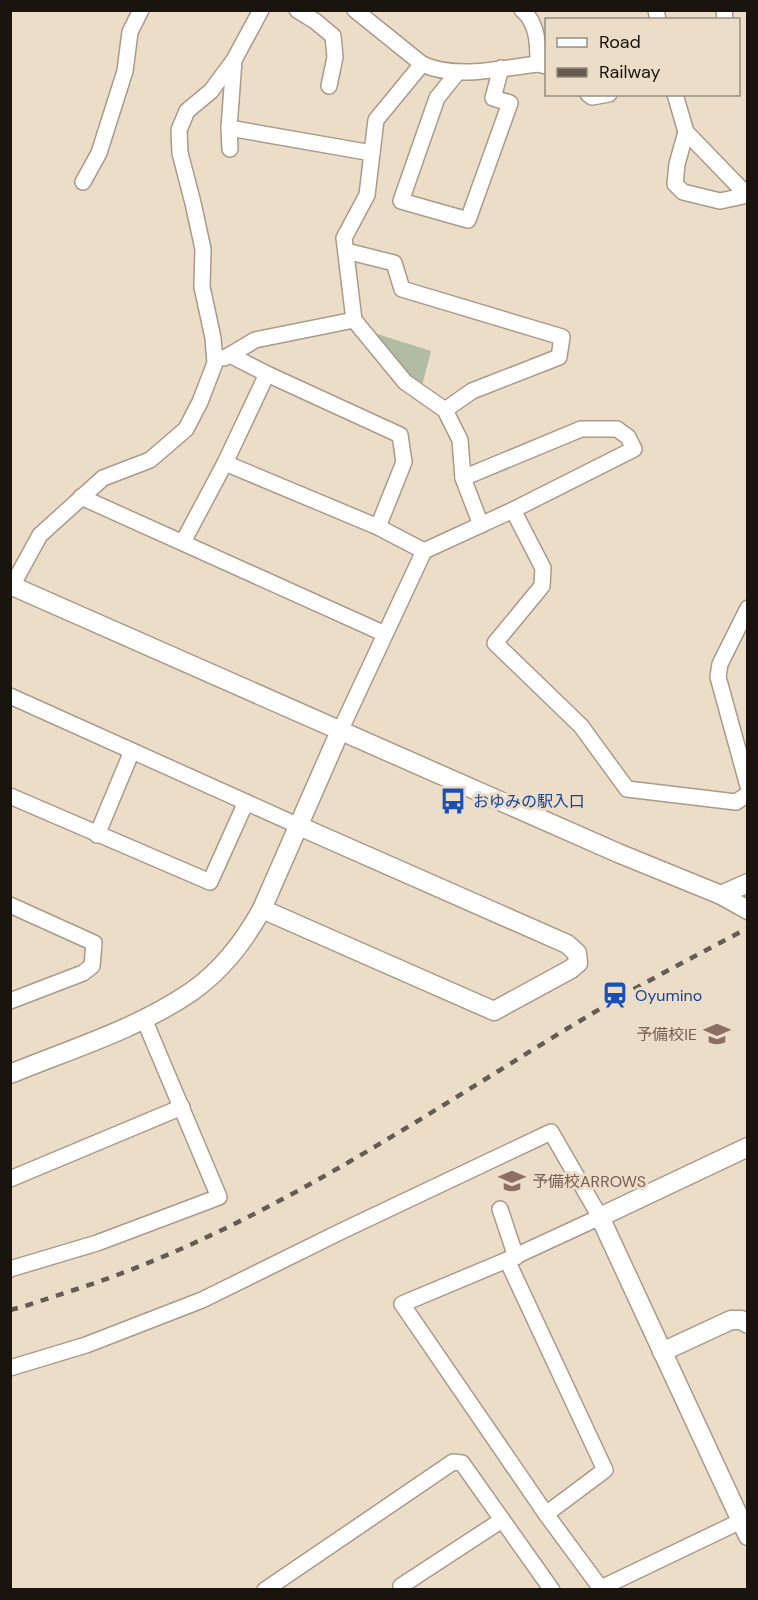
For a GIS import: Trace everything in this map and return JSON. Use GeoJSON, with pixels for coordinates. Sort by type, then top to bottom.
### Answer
{"type":"FeatureCollection","features":[{"type":"Feature","properties":{"kind":"street"},"geometry":{"type":"LineString","coordinates":[[83,182],[99,153],[125,71],[130,32],[141,10]]}},
{"type":"Feature","properties":{"kind":"street"},"geometry":{"type":"LineString","coordinates":[[261,10],[234,60],[211,91],[187,111],[179,130],[180,153],[203,249],[202,287],[213,338],[215,363],[200,402],[186,429],[150,460],[103,478],[40,535],[11,585],[603,847],[721,895],[747,910]]}},
{"type":"Feature","properties":{"kind":"street"},"geometry":{"type":"LineString","coordinates":[[297,10],[319,16],[333,36],[335,57],[329,87]]}},
{"type":"Feature","properties":{"kind":"street"},"geometry":{"type":"LineString","coordinates":[[355,10],[422,64],[457,73],[542,65],[538,37],[527,12]]}},
{"type":"Feature","properties":{"kind":"street"},"geometry":{"type":"LineString","coordinates":[[230,149],[229,128],[234,60]]}},
{"type":"Feature","properties":{"kind":"street"},"geometry":{"type":"LineString","coordinates":[[422,64],[376,120],[367,195],[344,238],[354,321],[405,382],[446,410],[460,440],[463,478],[481,525]]}},
{"type":"Feature","properties":{"kind":"street"},"geometry":{"type":"LineString","coordinates":[[457,73],[437,98],[401,201],[468,220],[510,103],[494,98],[501,68]]}},
{"type":"Feature","properties":{"kind":"street"},"geometry":{"type":"LineString","coordinates":[[676,96],[686,132],[747,195]]}},
{"type":"Feature","properties":{"kind":"street"},"geometry":{"type":"LineString","coordinates":[[229,128],[372,153]]}},
{"type":"Feature","properties":{"kind":"street"},"geometry":{"type":"LineString","coordinates":[[686,132],[677,164],[675,184],[683,192],[720,201],[747,195]]}},
{"type":"Feature","properties":{"kind":"street"},"geometry":{"type":"LineString","coordinates":[[346,251],[394,263],[402,289],[562,337],[559,357],[472,391],[446,410]]}},
{"type":"Feature","properties":{"kind":"street"},"geometry":{"type":"LineString","coordinates":[[215,363],[255,340],[354,321]]}},
{"type":"Feature","properties":{"kind":"street"},"geometry":{"type":"LineString","coordinates":[[230,355],[400,435],[405,462],[378,526]]}},
{"type":"Feature","properties":{"kind":"street"},"geometry":{"type":"LineString","coordinates":[[183,542],[225,463],[267,374]]}},
{"type":"Feature","properties":{"kind":"street"},"geometry":{"type":"LineString","coordinates":[[10,1074],[144,1019],[192,991],[212,975],[249,932],[262,909],[340,731],[424,551],[513,510],[634,449],[628,436],[617,429],[581,429],[463,478]]}},
{"type":"Feature","properties":{"kind":"street"},"geometry":{"type":"LineString","coordinates":[[225,463],[378,526],[424,551]]}},
{"type":"Feature","properties":{"kind":"street"},"geometry":{"type":"LineString","coordinates":[[81,497],[385,634]]}},
{"type":"Feature","properties":{"kind":"street"},"geometry":{"type":"LineString","coordinates":[[513,510],[543,568],[542,586],[495,643],[581,726],[627,789],[736,802],[747,794]]}},
{"type":"Feature","properties":{"kind":"street"},"geometry":{"type":"LineString","coordinates":[[747,608],[720,664],[718,677],[747,786]]}},
{"type":"Feature","properties":{"kind":"street"},"geometry":{"type":"LineString","coordinates":[[10,696],[567,944],[577,953],[578,963],[494,1011],[262,909]]}},
{"type":"Feature","properties":{"kind":"street"},"geometry":{"type":"LineString","coordinates":[[97,835],[132,751]]}},
{"type":"Feature","properties":{"kind":"street"},"geometry":{"type":"LineString","coordinates":[[10,796],[210,882],[246,802]]}},
{"type":"Feature","properties":{"kind":"street"},"geometry":{"type":"LineString","coordinates":[[721,895],[747,883]]}},
{"type":"Feature","properties":{"kind":"street"},"geometry":{"type":"LineString","coordinates":[[10,905],[94,943],[92,966],[83,973],[10,1001]]}},
{"type":"Feature","properties":{"kind":"street"},"geometry":{"type":"LineString","coordinates":[[10,1269],[97,1243],[219,1197],[144,1019]]}},
{"type":"Feature","properties":{"kind":"street"},"geometry":{"type":"LineString","coordinates":[[10,1179],[182,1107]]}},
{"type":"Feature","properties":{"kind":"street"},"geometry":{"type":"LineString","coordinates":[[10,1368],[86,1345],[202,1300],[551,1132],[600,1217],[744,1528],[601,1589],[546,1514],[402,1304],[512,1259],[600,1217],[747,1147]]}},
{"type":"Feature","properties":{"kind":"street"},"geometry":{"type":"LineString","coordinates":[[500,1209],[512,1259],[605,1470],[546,1514]]}},
{"type":"Feature","properties":{"kind":"street"},"geometry":{"type":"LineString","coordinates":[[662,1352],[731,1320],[741,1320],[747,1324]]}},
{"type":"Feature","properties":{"kind":"street"},"geometry":{"type":"LineString","coordinates":[[265,1590],[453,1462],[462,1463],[546,1588]]}},
{"type":"Feature","properties":{"kind":"street"},"geometry":{"type":"LineString","coordinates":[[400,1588],[502,1520]]}},
{"type":"Feature","properties":{"kind":"green space"},"geometry":{"type":"Polygon","coordinates":[[[371,332],[431,351],[422,386],[409,376],[371,332]]]}},
{"type":"Feature","properties":{"kind":"railway"},"geometry":{"type":"LineString","coordinates":[[10,1310],[145,1264],[216,1233],[285,1198],[620,997],[748,928]]}},
{"type":"Feature","properties":{"kind":"place","name":"おゆみの駅入口"},"geometry":{"type":"Point","coordinates":[453,801]}},
{"type":"Feature","properties":{"kind":"place","name":"Oyumino"},"geometry":{"type":"Point","coordinates":[615,995]}},
{"type":"Feature","properties":{"kind":"place","name":"予備校IE"},"geometry":{"type":"Point","coordinates":[717,1034]}},
{"type":"Feature","properties":{"kind":"place","name":"予備校ARROWS"},"geometry":{"type":"Point","coordinates":[512,1181]}}]}
